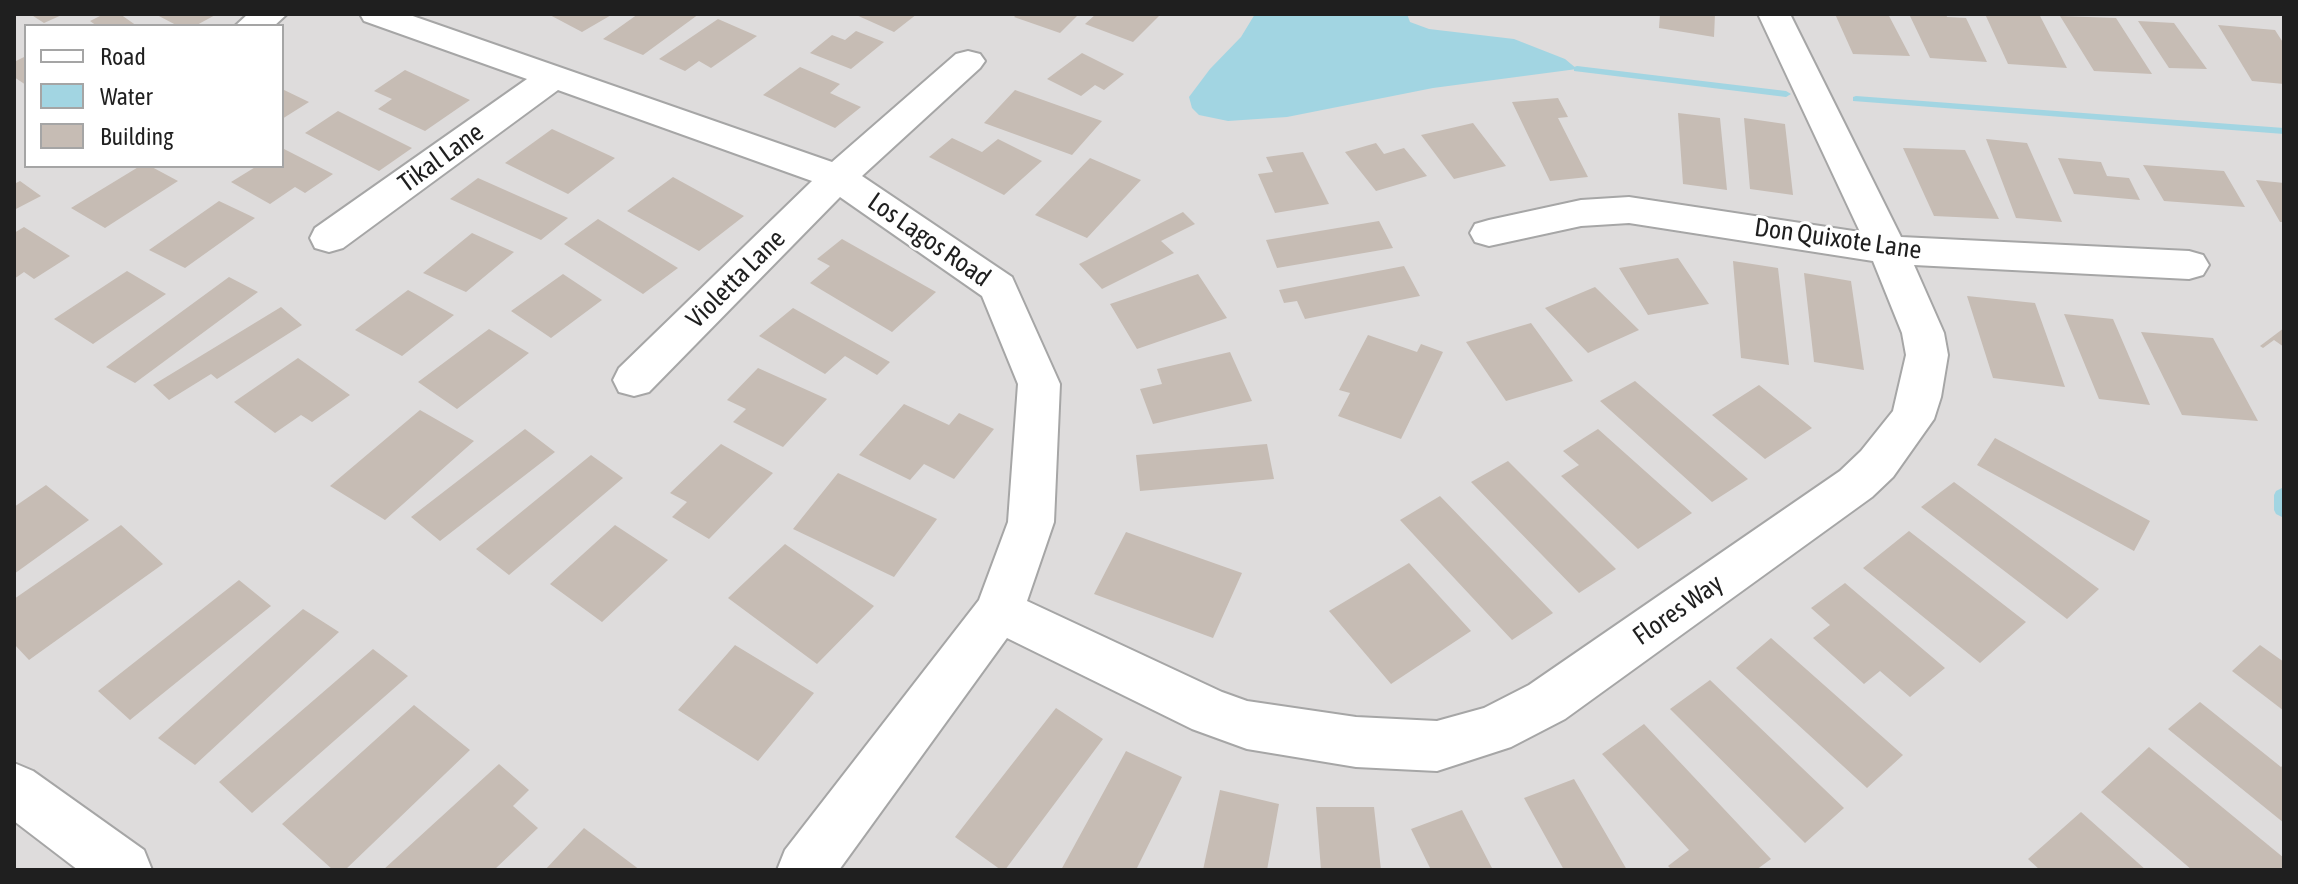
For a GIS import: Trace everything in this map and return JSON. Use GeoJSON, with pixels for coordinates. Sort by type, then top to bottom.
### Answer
{"type":"FeatureCollection","features":[{"type":"Feature","properties":{"kind":"street","name":"Los Lagos Road"},"geometry":{"type":"LineString","coordinates":[[376,14],[838,177],[998,287],[1039,384],[1031,522],[999,611],[805,870]]}},
{"type":"Feature","properties":{"kind":"street","name":"Flores Way"},"geometry":{"type":"LineString","coordinates":[[999,611],[1210,712],[1247,725],[1307,736],[1403,746],[1437,746],[1493,730],[1547,702],[1856,484],[1897,441],[1912,419],[1920,397],[1927,355],[1923,333],[1888,250],[1774,14]]}},
{"type":"Feature","properties":{"kind":"street","name":"Violetta Lane"},"geometry":{"type":"LineString","coordinates":[[634,380],[838,177],[968,61]]}},
{"type":"Feature","properties":{"kind":"street","name":"Tikal Lane"},"geometry":{"type":"LineString","coordinates":[[329,238],[553,77]]}},
{"type":"Feature","properties":{"kind":"street","name":"Don Quixote Lane"},"geometry":{"type":"LineString","coordinates":[[1489,233],[1581,213],[1629,210],[1888,250],[2189,265]]}},
{"type":"Feature","properties":{"kind":"street"},"geometry":{"type":"LineString","coordinates":[[14,789],[124,870]]}},
{"type":"Feature","properties":{"kind":"shaded area"},"geometry":{"type":"Polygon","coordinates":[[[14,14],[2284,14],[2284,870],[14,870],[14,14]]]}},
{"type":"Feature","properties":{"kind":"water"},"geometry":{"type":"Polygon","coordinates":[[[1255,14],[1407,14],[1410,22],[1429,29],[1514,39],[1565,59],[1577,69],[1433,88],[1287,117],[1228,121],[1199,115],[1192,108],[1189,97],[1210,69],[1241,37],[1255,14]]]}},
{"type":"Feature","properties":{"kind":"building"},"geometry":{"type":"Polygon","coordinates":[[[30,14],[64,14],[44,23],[30,14]]]}},
{"type":"Feature","properties":{"kind":"building"},"geometry":{"type":"Polygon","coordinates":[[[104,14],[120,14],[134,24],[94,24],[90,21],[104,14]]]}},
{"type":"Feature","properties":{"kind":"building"},"geometry":{"type":"Polygon","coordinates":[[[155,14],[217,14],[199,24],[174,24],[155,14]]]}},
{"type":"Feature","properties":{"kind":"building"},"geometry":{"type":"Polygon","coordinates":[[[548,14],[613,14],[582,32],[548,14]]]}},
{"type":"Feature","properties":{"kind":"building"},"geometry":{"type":"Polygon","coordinates":[[[638,14],[699,14],[643,55],[603,39],[638,14]]]}},
{"type":"Feature","properties":{"kind":"building"},"geometry":{"type":"Polygon","coordinates":[[[854,14],[917,14],[894,32],[854,14]]]}},
{"type":"Feature","properties":{"kind":"building"},"geometry":{"type":"Polygon","coordinates":[[[1017,14],[1079,14],[1060,33],[1014,17],[1017,14]]]}},
{"type":"Feature","properties":{"kind":"building"},"geometry":{"type":"Polygon","coordinates":[[[1096,14],[1161,14],[1133,42],[1085,24],[1096,14]]]}},
{"type":"Feature","properties":{"kind":"building"},"geometry":{"type":"Polygon","coordinates":[[[1660,14],[1715,14],[1714,37],[1659,28],[1660,14]]]}},
{"type":"Feature","properties":{"kind":"building"},"geometry":{"type":"Polygon","coordinates":[[[1835,14],[1888,14],[1910,56],[1853,54],[1835,14]]]}},
{"type":"Feature","properties":{"kind":"building"},"geometry":{"type":"Polygon","coordinates":[[[1909,14],[1946,14],[1947,17],[1966,18],[1987,62],[1930,58],[1909,14]]]}},
{"type":"Feature","properties":{"kind":"building"},"geometry":{"type":"Polygon","coordinates":[[[1985,14],[2039,14],[2067,68],[2008,64],[1985,14]]]}},
{"type":"Feature","properties":{"kind":"building"},"geometry":{"type":"Polygon","coordinates":[[[2060,16],[2116,18],[2152,74],[2094,71],[2060,16]]]}},
{"type":"Feature","properties":{"kind":"building"},"geometry":{"type":"Polygon","coordinates":[[[718,19],[757,36],[711,68],[699,61],[685,71],[659,59],[718,19]]]}},
{"type":"Feature","properties":{"kind":"building"},"geometry":{"type":"Polygon","coordinates":[[[2138,21],[2174,23],[2207,69],[2169,68],[2138,21]]]}},
{"type":"Feature","properties":{"kind":"building"},"geometry":{"type":"Polygon","coordinates":[[[2218,25],[2275,30],[2284,44],[2284,84],[2252,81],[2218,25]]]}},
{"type":"Feature","properties":{"kind":"building"},"geometry":{"type":"Polygon","coordinates":[[[856,31],[884,42],[851,69],[810,53],[832,35],[845,40],[856,31]]]}},
{"type":"Feature","properties":{"kind":"building"},"geometry":{"type":"Polygon","coordinates":[[[1082,53],[1124,74],[1104,90],[1095,85],[1081,96],[1047,79],[1082,53]]]}},
{"type":"Feature","properties":{"kind":"building"},"geometry":{"type":"Polygon","coordinates":[[[24,57],[24,84],[14,77],[14,62],[24,57]]]}},
{"type":"Feature","properties":{"kind":"building"},"geometry":{"type":"Polygon","coordinates":[[[800,67],[840,84],[830,93],[861,107],[835,128],[763,95],[800,67]]]}},
{"type":"Feature","properties":{"kind":"building"},"geometry":{"type":"Polygon","coordinates":[[[405,70],[470,100],[425,131],[378,109],[392,99],[374,91],[405,70]]]}},
{"type":"Feature","properties":{"kind":"building"},"geometry":{"type":"Polygon","coordinates":[[[284,90],[309,102],[284,118],[284,90]]]}},
{"type":"Feature","properties":{"kind":"building"},"geometry":{"type":"Polygon","coordinates":[[[1015,90],[1102,121],[1072,155],[984,123],[1015,90]]]}},
{"type":"Feature","properties":{"kind":"building"},"geometry":{"type":"Polygon","coordinates":[[[1558,98],[1568,117],[1558,118],[1588,177],[1550,181],[1512,102],[1558,98]]]}},
{"type":"Feature","properties":{"kind":"building"},"geometry":{"type":"Polygon","coordinates":[[[338,111],[412,148],[379,171],[305,133],[338,111]]]}},
{"type":"Feature","properties":{"kind":"building"},"geometry":{"type":"Polygon","coordinates":[[[1678,113],[1720,118],[1727,190],[1683,184],[1678,113]]]}},
{"type":"Feature","properties":{"kind":"building"},"geometry":{"type":"Polygon","coordinates":[[[1744,118],[1785,124],[1793,195],[1750,189],[1744,118]]]}},
{"type":"Feature","properties":{"kind":"building"},"geometry":{"type":"Polygon","coordinates":[[[1473,123],[1506,166],[1454,179],[1421,135],[1473,123]]]}},
{"type":"Feature","properties":{"kind":"building"},"geometry":{"type":"Polygon","coordinates":[[[552,129],[615,158],[568,194],[505,163],[552,129]]]}},
{"type":"Feature","properties":{"kind":"building"},"geometry":{"type":"Polygon","coordinates":[[[952,138],[982,152],[998,139],[1042,161],[1004,195],[929,157],[952,138]]]}},
{"type":"Feature","properties":{"kind":"building"},"geometry":{"type":"Polygon","coordinates":[[[1986,139],[2027,143],[2062,222],[2016,218],[1986,139]]]}},
{"type":"Feature","properties":{"kind":"building"},"geometry":{"type":"Polygon","coordinates":[[[1376,143],[1384,154],[1404,148],[1427,176],[1376,191],[1345,152],[1376,143]]]}},
{"type":"Feature","properties":{"kind":"building"},"geometry":{"type":"Polygon","coordinates":[[[1903,148],[1965,150],[1999,219],[1934,216],[1903,148]]]}},
{"type":"Feature","properties":{"kind":"building"},"geometry":{"type":"Polygon","coordinates":[[[284,149],[333,174],[305,193],[295,187],[270,204],[231,182],[254,168],[284,168],[284,149]]]}},
{"type":"Feature","properties":{"kind":"building"},"geometry":{"type":"Polygon","coordinates":[[[1303,152],[1329,204],[1275,213],[1258,174],[1273,172],[1266,157],[1303,152]]]}},
{"type":"Feature","properties":{"kind":"building"},"geometry":{"type":"Polygon","coordinates":[[[1090,158],[1141,180],[1087,238],[1035,215],[1090,158]]]}},
{"type":"Feature","properties":{"kind":"building"},"geometry":{"type":"Polygon","coordinates":[[[2058,158],[2101,162],[2107,176],[2129,178],[2140,200],[2074,194],[2058,158]]]}},
{"type":"Feature","properties":{"kind":"building"},"geometry":{"type":"Polygon","coordinates":[[[2143,165],[2224,171],[2245,207],[2164,201],[2143,165]]]}},
{"type":"Feature","properties":{"kind":"building"},"geometry":{"type":"Polygon","coordinates":[[[137,168],[154,168],[178,181],[105,228],[71,208],[137,168]]]}},
{"type":"Feature","properties":{"kind":"building"},"geometry":{"type":"Polygon","coordinates":[[[673,177],[744,216],[699,251],[627,211],[673,177]]]}},
{"type":"Feature","properties":{"kind":"building"},"geometry":{"type":"Polygon","coordinates":[[[478,178],[568,218],[541,240],[450,199],[478,178]]]}},
{"type":"Feature","properties":{"kind":"building"},"geometry":{"type":"Polygon","coordinates":[[[2256,180],[2284,183],[2284,222],[2280,222],[2256,180]]]}},
{"type":"Feature","properties":{"kind":"building"},"geometry":{"type":"Polygon","coordinates":[[[20,181],[41,196],[14,210],[14,184],[20,181]]]}},
{"type":"Feature","properties":{"kind":"building"},"geometry":{"type":"Polygon","coordinates":[[[219,201],[255,218],[185,268],[149,250],[219,201]]]}},
{"type":"Feature","properties":{"kind":"building"},"geometry":{"type":"Polygon","coordinates":[[[1183,212],[1195,224],[1161,241],[1174,253],[1102,289],[1079,264],[1183,212]]]}},
{"type":"Feature","properties":{"kind":"building"},"geometry":{"type":"Polygon","coordinates":[[[598,219],[678,268],[643,294],[564,244],[598,219]]]}},
{"type":"Feature","properties":{"kind":"building"},"geometry":{"type":"Polygon","coordinates":[[[1379,221],[1393,248],[1277,268],[1266,240],[1379,221]]]}},
{"type":"Feature","properties":{"kind":"building"},"geometry":{"type":"Polygon","coordinates":[[[24,227],[70,256],[34,279],[24,272],[14,279],[14,233],[24,227]]]}},
{"type":"Feature","properties":{"kind":"building"},"geometry":{"type":"Polygon","coordinates":[[[472,233],[514,252],[466,292],[423,273],[472,233]]]}},
{"type":"Feature","properties":{"kind":"building"},"geometry":{"type":"Polygon","coordinates":[[[842,239],[936,292],[892,332],[810,283],[830,266],[817,259],[842,239]]]}},
{"type":"Feature","properties":{"kind":"building"},"geometry":{"type":"Polygon","coordinates":[[[1678,258],[1709,304],[1648,315],[1619,268],[1678,258]]]}},
{"type":"Feature","properties":{"kind":"building"},"geometry":{"type":"Polygon","coordinates":[[[1733,261],[1778,268],[1789,365],[1741,358],[1733,261]]]}},
{"type":"Feature","properties":{"kind":"building"},"geometry":{"type":"Polygon","coordinates":[[[1404,266],[1420,296],[1305,319],[1297,301],[1284,303],[1279,290],[1404,266]]]}},
{"type":"Feature","properties":{"kind":"building"},"geometry":{"type":"Polygon","coordinates":[[[127,271],[166,294],[93,344],[54,319],[127,271]]]}},
{"type":"Feature","properties":{"kind":"building"},"geometry":{"type":"Polygon","coordinates":[[[1804,273],[1851,281],[1864,370],[1814,362],[1804,273]]]}},
{"type":"Feature","properties":{"kind":"building"},"geometry":{"type":"Polygon","coordinates":[[[563,274],[602,300],[551,338],[511,311],[563,274]]]}},
{"type":"Feature","properties":{"kind":"building"},"geometry":{"type":"Polygon","coordinates":[[[1198,274],[1227,318],[1137,349],[1110,304],[1198,274]]]}},
{"type":"Feature","properties":{"kind":"building"},"geometry":{"type":"Polygon","coordinates":[[[229,277],[258,292],[135,383],[106,367],[229,277]]]}},
{"type":"Feature","properties":{"kind":"building"},"geometry":{"type":"Polygon","coordinates":[[[1595,287],[1639,330],[1588,353],[1545,308],[1595,287]]]}},
{"type":"Feature","properties":{"kind":"building"},"geometry":{"type":"Polygon","coordinates":[[[408,290],[454,315],[402,356],[355,330],[408,290]]]}},
{"type":"Feature","properties":{"kind":"building"},"geometry":{"type":"Polygon","coordinates":[[[1967,296],[2035,303],[2065,387],[1993,378],[1967,296]]]}},
{"type":"Feature","properties":{"kind":"building"},"geometry":{"type":"Polygon","coordinates":[[[281,307],[302,325],[217,379],[211,374],[169,400],[153,385],[281,307]]]}},
{"type":"Feature","properties":{"kind":"building"},"geometry":{"type":"Polygon","coordinates":[[[793,308],[890,362],[877,375],[845,356],[825,374],[759,336],[793,308]]]}},
{"type":"Feature","properties":{"kind":"building"},"geometry":{"type":"Polygon","coordinates":[[[2064,314],[2113,319],[2150,405],[2099,399],[2064,314]]]}},
{"type":"Feature","properties":{"kind":"building"},"geometry":{"type":"Polygon","coordinates":[[[1531,323],[1573,381],[1506,401],[1466,342],[1531,323]]]}},
{"type":"Feature","properties":{"kind":"building"},"geometry":{"type":"Polygon","coordinates":[[[2284,328],[2284,347],[2274,340],[2263,348],[2260,346],[2284,328]]]}},
{"type":"Feature","properties":{"kind":"building"},"geometry":{"type":"Polygon","coordinates":[[[489,329],[529,353],[457,409],[418,382],[489,329]]]}},
{"type":"Feature","properties":{"kind":"building"},"geometry":{"type":"Polygon","coordinates":[[[2141,332],[2213,338],[2258,421],[2182,415],[2141,332]]]}},
{"type":"Feature","properties":{"kind":"building"},"geometry":{"type":"Polygon","coordinates":[[[1368,335],[1417,352],[1421,344],[1443,352],[1401,439],[1338,416],[1350,393],[1339,390],[1368,335]]]}},
{"type":"Feature","properties":{"kind":"building"},"geometry":{"type":"Polygon","coordinates":[[[1230,352],[1252,401],[1153,424],[1140,389],[1162,384],[1157,369],[1230,352]]]}},
{"type":"Feature","properties":{"kind":"building"},"geometry":{"type":"Polygon","coordinates":[[[298,358],[350,395],[312,422],[301,415],[275,433],[234,402],[298,358]]]}},
{"type":"Feature","properties":{"kind":"building"},"geometry":{"type":"Polygon","coordinates":[[[758,368],[827,399],[783,447],[733,422],[746,409],[727,400],[758,368]]]}},
{"type":"Feature","properties":{"kind":"building"},"geometry":{"type":"Polygon","coordinates":[[[1635,381],[1748,479],[1712,502],[1600,401],[1635,381]]]}},
{"type":"Feature","properties":{"kind":"building"},"geometry":{"type":"Polygon","coordinates":[[[1759,385],[1812,428],[1765,459],[1712,415],[1759,385]]]}},
{"type":"Feature","properties":{"kind":"building"},"geometry":{"type":"Polygon","coordinates":[[[904,404],[949,425],[959,413],[994,429],[954,479],[924,464],[910,480],[859,455],[904,404]]]}},
{"type":"Feature","properties":{"kind":"building"},"geometry":{"type":"Polygon","coordinates":[[[420,410],[474,441],[385,520],[330,486],[420,410]]]}},
{"type":"Feature","properties":{"kind":"building"},"geometry":{"type":"Polygon","coordinates":[[[525,429],[555,452],[440,541],[411,517],[525,429]]]}},
{"type":"Feature","properties":{"kind":"building"},"geometry":{"type":"Polygon","coordinates":[[[1598,429],[1692,513],[1638,549],[1561,476],[1579,465],[1563,451],[1598,429]]]}},
{"type":"Feature","properties":{"kind":"building"},"geometry":{"type":"Polygon","coordinates":[[[1995,438],[2150,521],[2134,551],[1977,465],[1995,438]]]}},
{"type":"Feature","properties":{"kind":"building"},"geometry":{"type":"Polygon","coordinates":[[[721,444],[773,473],[709,539],[672,517],[687,502],[670,493],[721,444]]]}},
{"type":"Feature","properties":{"kind":"building"},"geometry":{"type":"Polygon","coordinates":[[[1267,444],[1274,479],[1140,491],[1136,455],[1267,444]]]}},
{"type":"Feature","properties":{"kind":"building"},"geometry":{"type":"Polygon","coordinates":[[[591,455],[623,478],[509,575],[476,549],[591,455]]]}},
{"type":"Feature","properties":{"kind":"building"},"geometry":{"type":"Polygon","coordinates":[[[1508,461],[1616,569],[1579,593],[1471,482],[1508,461]]]}},
{"type":"Feature","properties":{"kind":"building"},"geometry":{"type":"Polygon","coordinates":[[[838,473],[937,519],[894,577],[793,529],[838,473]]]}},
{"type":"Feature","properties":{"kind":"building"},"geometry":{"type":"Polygon","coordinates":[[[1954,482],[2099,589],[2067,619],[1921,507],[1954,482]]]}},
{"type":"Feature","properties":{"kind":"building"},"geometry":{"type":"Polygon","coordinates":[[[46,485],[89,520],[14,574],[14,507],[46,485]]]}},
{"type":"Feature","properties":{"kind":"building"},"geometry":{"type":"Polygon","coordinates":[[[1440,496],[1553,613],[1512,640],[1400,520],[1440,496]]]}},
{"type":"Feature","properties":{"kind":"building"},"geometry":{"type":"Polygon","coordinates":[[[121,525],[163,564],[29,660],[14,644],[14,599],[121,525]]]}},
{"type":"Feature","properties":{"kind":"building"},"geometry":{"type":"Polygon","coordinates":[[[615,525],[668,560],[602,622],[550,584],[615,525]]]}},
{"type":"Feature","properties":{"kind":"building"},"geometry":{"type":"Polygon","coordinates":[[[1909,531],[2026,622],[1980,663],[1863,568],[1909,531]]]}},
{"type":"Feature","properties":{"kind":"building"},"geometry":{"type":"Polygon","coordinates":[[[1126,532],[1242,573],[1213,638],[1094,594],[1126,532]]]}},
{"type":"Feature","properties":{"kind":"building"},"geometry":{"type":"Polygon","coordinates":[[[785,544],[874,606],[817,664],[728,598],[785,544]]]}},
{"type":"Feature","properties":{"kind":"building"},"geometry":{"type":"Polygon","coordinates":[[[1409,563],[1471,631],[1391,684],[1329,611],[1409,563]]]}},
{"type":"Feature","properties":{"kind":"building"},"geometry":{"type":"Polygon","coordinates":[[[239,580],[271,606],[130,720],[98,691],[239,580]]]}},
{"type":"Feature","properties":{"kind":"building"},"geometry":{"type":"Polygon","coordinates":[[[1845,583],[1945,668],[1910,697],[1880,671],[1864,684],[1813,638],[1830,625],[1811,608],[1845,583]]]}},
{"type":"Feature","properties":{"kind":"building"},"geometry":{"type":"Polygon","coordinates":[[[303,609],[339,632],[195,765],[158,738],[303,609]]]}},
{"type":"Feature","properties":{"kind":"building"},"geometry":{"type":"Polygon","coordinates":[[[1771,638],[1903,755],[1867,788],[1736,668],[1771,638]]]}},
{"type":"Feature","properties":{"kind":"building"},"geometry":{"type":"Polygon","coordinates":[[[735,645],[814,693],[758,761],[678,710],[735,645]]]}},
{"type":"Feature","properties":{"kind":"building"},"geometry":{"type":"Polygon","coordinates":[[[2260,645],[2284,662],[2284,711],[2232,671],[2260,645]]]}},
{"type":"Feature","properties":{"kind":"building"},"geometry":{"type":"Polygon","coordinates":[[[373,649],[408,676],[252,813],[219,782],[373,649]]]}},
{"type":"Feature","properties":{"kind":"building"},"geometry":{"type":"Polygon","coordinates":[[[1710,680],[1844,808],[1805,843],[1670,709],[1710,680]]]}},
{"type":"Feature","properties":{"kind":"building"},"geometry":{"type":"Polygon","coordinates":[[[2200,702],[2281,767],[2284,764],[2284,823],[2168,729],[2200,702]]]}},
{"type":"Feature","properties":{"kind":"building"},"geometry":{"type":"Polygon","coordinates":[[[414,705],[470,750],[345,870],[333,870],[282,824],[414,705]]]}},
{"type":"Feature","properties":{"kind":"building"},"geometry":{"type":"Polygon","coordinates":[[[1056,708],[1103,739],[1005,870],[1001,870],[955,837],[1056,708]]]}},
{"type":"Feature","properties":{"kind":"building"},"geometry":{"type":"Polygon","coordinates":[[[1644,724],[1771,859],[1756,870],[1672,870],[1668,866],[1689,850],[1602,754],[1644,724]]]}},
{"type":"Feature","properties":{"kind":"building"},"geometry":{"type":"Polygon","coordinates":[[[2149,747],[2284,858],[2284,870],[2192,870],[2101,792],[2149,747]]]}},
{"type":"Feature","properties":{"kind":"building"},"geometry":{"type":"Polygon","coordinates":[[[1126,751],[1182,777],[1136,870],[1061,870],[1126,751]]]}},
{"type":"Feature","properties":{"kind":"building"},"geometry":{"type":"Polygon","coordinates":[[[499,764],[529,790],[513,806],[538,828],[494,870],[383,870],[499,764]]]}},
{"type":"Feature","properties":{"kind":"building"},"geometry":{"type":"Polygon","coordinates":[[[1574,779],[1627,870],[1564,870],[1524,798],[1574,779]]]}},
{"type":"Feature","properties":{"kind":"building"},"geometry":{"type":"Polygon","coordinates":[[[1220,790],[1279,804],[1267,870],[1203,870],[1220,790]]]}},
{"type":"Feature","properties":{"kind":"building"},"geometry":{"type":"Polygon","coordinates":[[[1316,807],[1374,807],[1381,870],[1321,870],[1316,807]]]}},
{"type":"Feature","properties":{"kind":"building"},"geometry":{"type":"Polygon","coordinates":[[[1462,810],[1493,870],[1431,870],[1411,829],[1462,810]]]}},
{"type":"Feature","properties":{"kind":"building"},"geometry":{"type":"Polygon","coordinates":[[[2081,812],[2146,870],[2040,870],[2028,859],[2081,812]]]}},
{"type":"Feature","properties":{"kind":"building"},"geometry":{"type":"Polygon","coordinates":[[[584,828],[640,870],[545,870],[584,828]]]}},
{"type":"Feature","properties":{"kind":"waterway"},"geometry":{"type":"LineString","coordinates":[[1577,69],[1786,94]]}},
{"type":"Feature","properties":{"kind":"waterway"},"geometry":{"type":"LineString","coordinates":[[1856,99],[2284,131]]}},
{"type":"Feature","properties":{"kind":"waterway"},"geometry":{"type":"LineString","coordinates":[[2284,492],[2280,495],[2280,510],[2284,513]]}}]}
